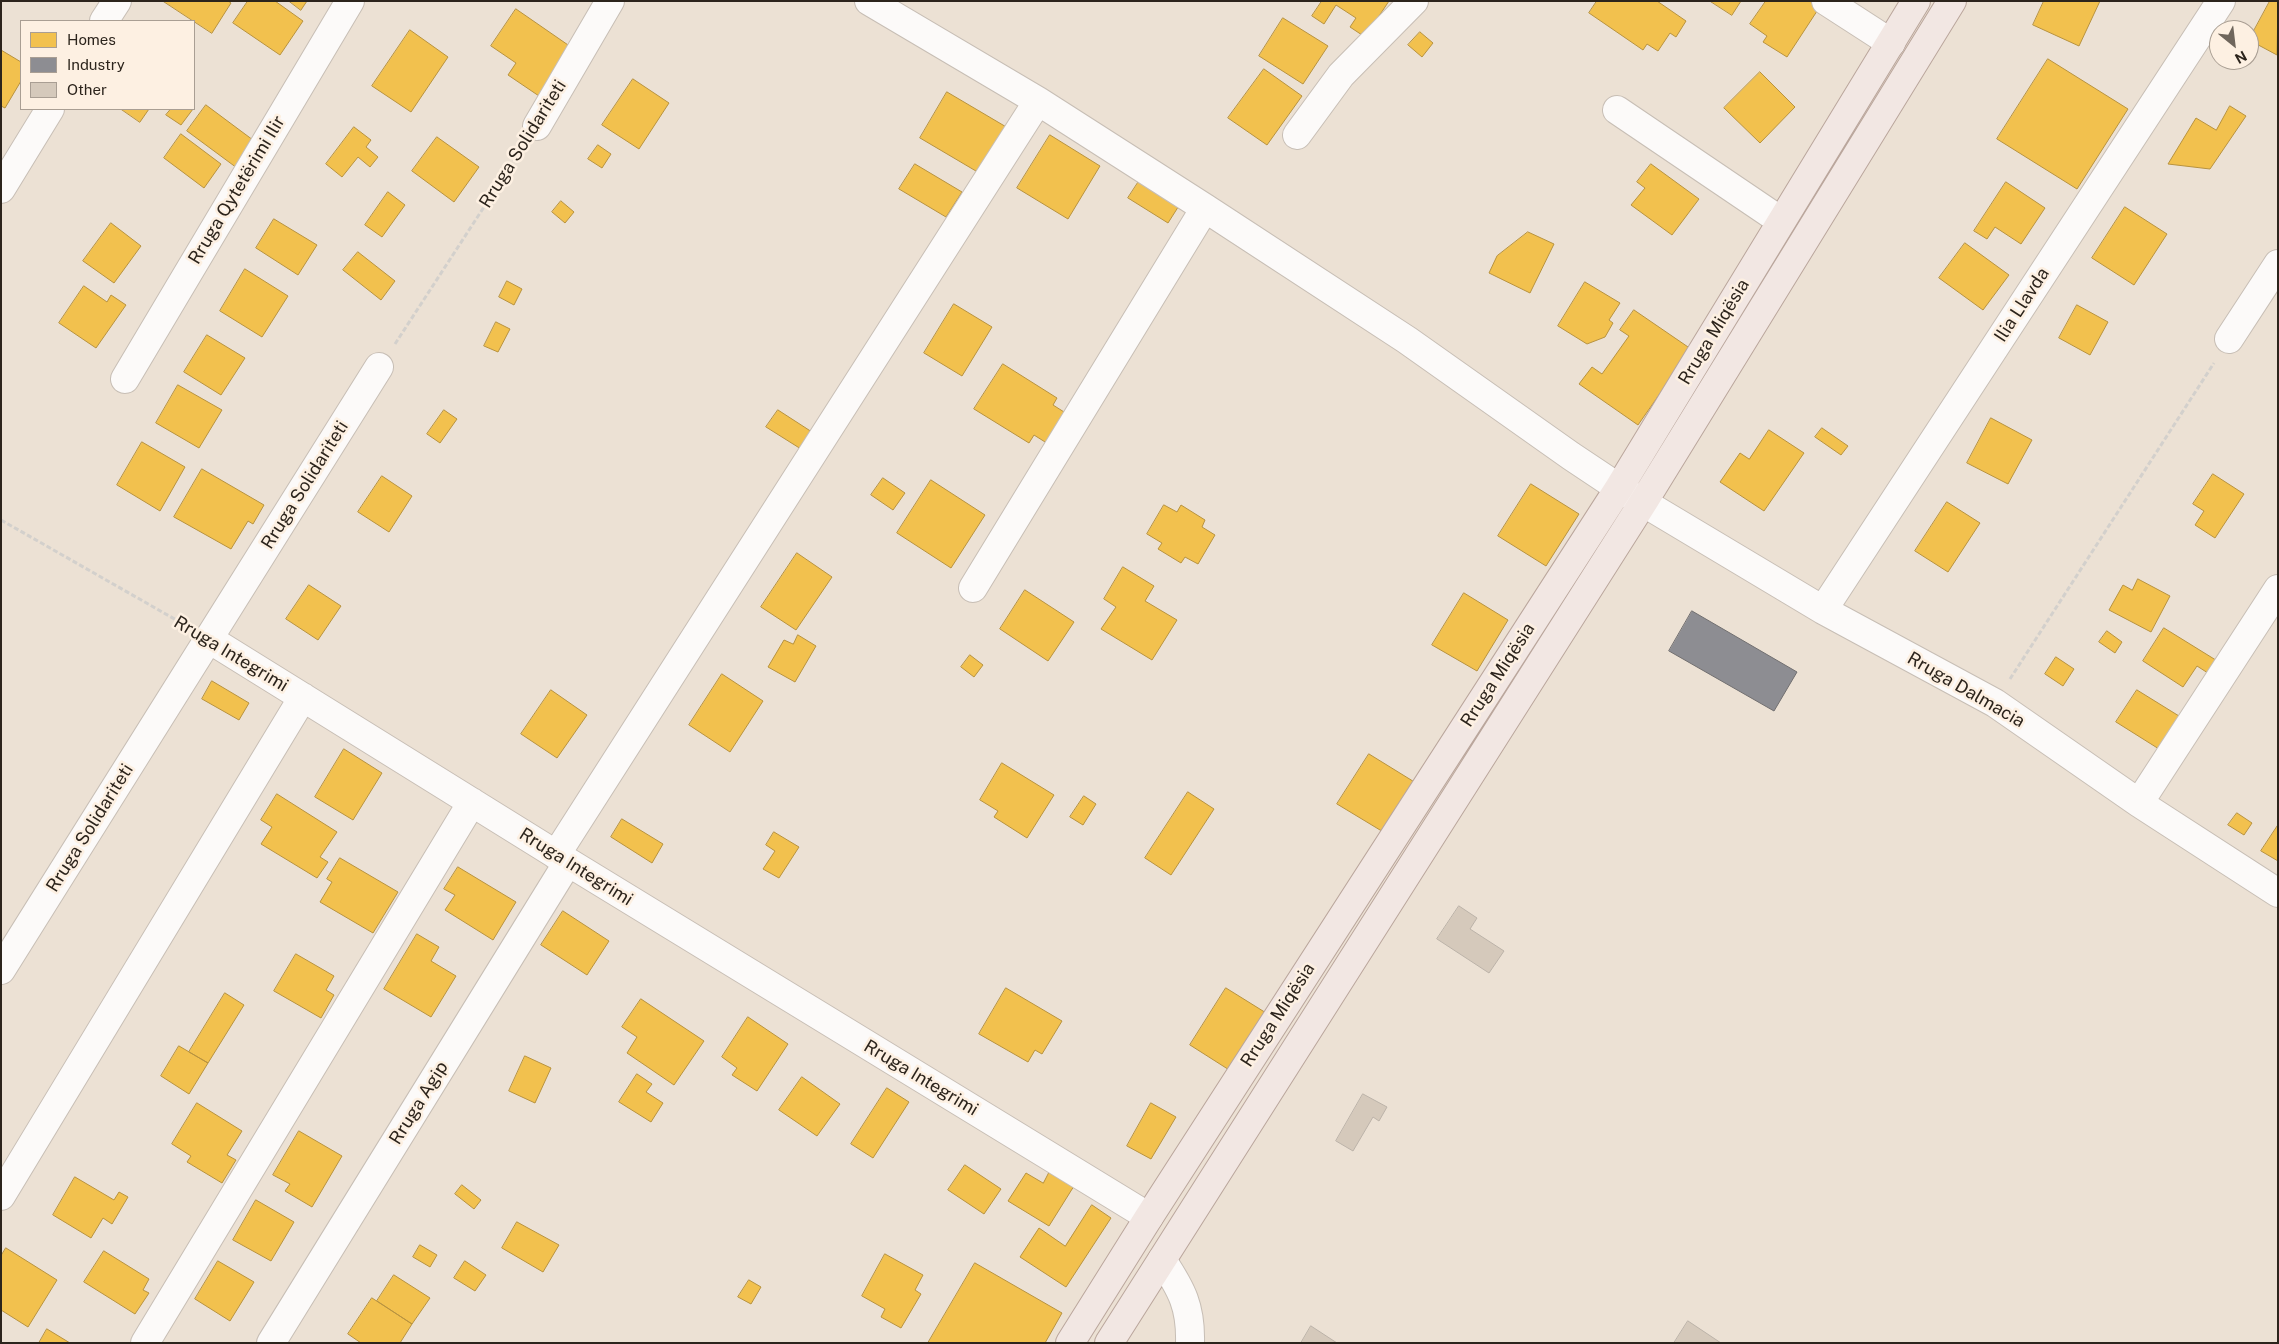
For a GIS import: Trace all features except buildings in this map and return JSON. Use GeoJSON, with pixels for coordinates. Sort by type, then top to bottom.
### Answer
{"type":"FeatureCollection","features":[{"type":"Feature","properties":{"kind":"main road","name":"Rruga Miqësia"},"geometry":{"type":"LineString","coordinates":[[1070,1343],[1148,1217],[1619,488],[1916,1]]}},
{"type":"Feature","properties":{"kind":"main road","name":"Rruga Miqësia"},"geometry":{"type":"LineString","coordinates":[[1109,1343],[1644,502],[1952,1]]}},
{"type":"Feature","properties":{"kind":"street"},"geometry":{"type":"LineString","coordinates":[[105,20],[116,1]]}},
{"type":"Feature","properties":{"kind":"street","name":"Rruga Qytetërimi Ilir"},"geometry":{"type":"LineString","coordinates":[[125,378],[350,1]]}},
{"type":"Feature","properties":{"kind":"street","name":"Rruga Solidariteti"},"geometry":{"type":"LineString","coordinates":[[537,126],[610,1]]}},
{"type":"Feature","properties":{"kind":"street","name":"Rruga Dalmacia"},"geometry":{"type":"LineString","coordinates":[[869,1],[1038,101],[1205,208],[1407,340],[1619,488],[1823,610],[1995,703],[2139,803],[2278,893]]}},
{"type":"Feature","properties":{"kind":"street"},"geometry":{"type":"LineString","coordinates":[[1297,135],[1341,75],[1414,1]]}},
{"type":"Feature","properties":{"kind":"street"},"geometry":{"type":"LineString","coordinates":[[1826,1],[1891,43]]}},
{"type":"Feature","properties":{"kind":"street","name":"Ilia Llavda"},"geometry":{"type":"LineString","coordinates":[[1823,610],[2221,1]]}},
{"type":"Feature","properties":{"kind":"street","name":"Rruga Agip"},"geometry":{"type":"LineString","coordinates":[[271,1343],[562,858],[1038,101]]}},
{"type":"Feature","properties":{"kind":"street"},"geometry":{"type":"LineString","coordinates":[[1,189],[49,110]]}},
{"type":"Feature","properties":{"kind":"street"},"geometry":{"type":"LineString","coordinates":[[1617,110],[1781,221]]}},
{"type":"Feature","properties":{"kind":"street"},"geometry":{"type":"LineString","coordinates":[[973,588],[1205,208]]}},
{"type":"Feature","properties":{"kind":"street"},"geometry":{"type":"LineString","coordinates":[[2229,339],[2278,264]]}},
{"type":"Feature","properties":{"kind":"street","name":"Rruga Solidariteti"},"geometry":{"type":"LineString","coordinates":[[1,970],[379,367]]}},
{"type":"Feature","properties":{"kind":"street"},"geometry":{"type":"LineString","coordinates":[[2139,803],[2278,589]]}},
{"type":"Feature","properties":{"kind":"street","name":"Rruga Integrimi"},"geometry":{"type":"LineString","coordinates":[[209,639],[1148,1217]]}},
{"type":"Feature","properties":{"kind":"street"},"geometry":{"type":"LineString","coordinates":[[1,1196],[303,698]]}},
{"type":"Feature","properties":{"kind":"street"},"geometry":{"type":"LineString","coordinates":[[145,1343],[472,802]]}},
{"type":"Feature","properties":{"kind":"street"},"geometry":{"type":"LineString","coordinates":[[1162,1260],[1178,1284],[1187,1303],[1191,1322],[1190,1343]]}},
{"type":"Feature","properties":{"kind":"path","name":"Rruga Solidariteti"},"geometry":{"type":"LineString","coordinates":[[379,367],[537,126]]}},
{"type":"Feature","properties":{"kind":"path"},"geometry":{"type":"LineString","coordinates":[[1995,703],[2229,339]]}},
{"type":"Feature","properties":{"kind":"path","name":"Rruga Integrimi"},"geometry":{"type":"LineString","coordinates":[[1,520],[209,639]]}}]}
